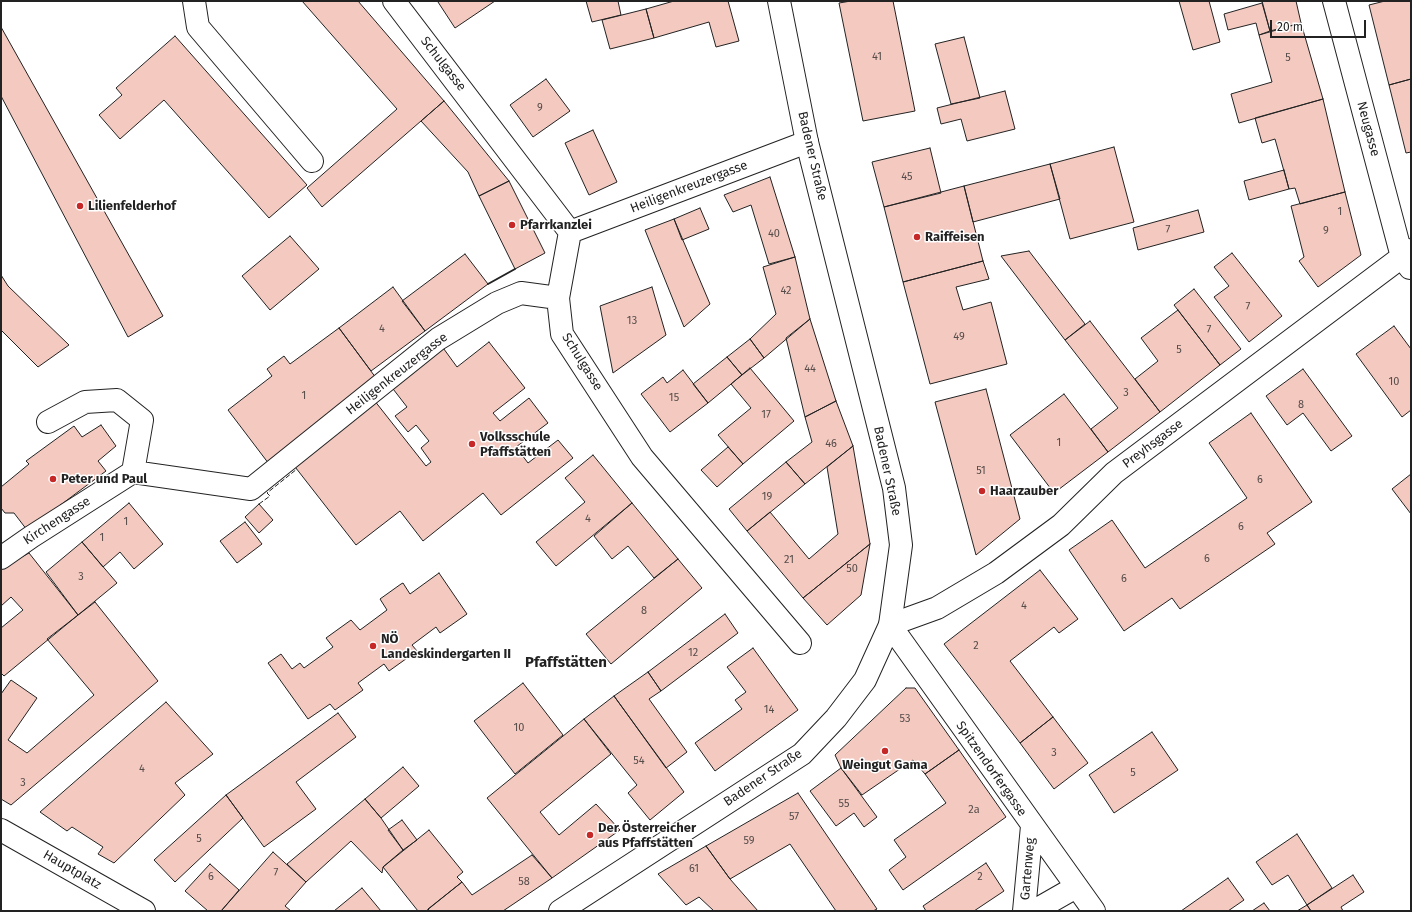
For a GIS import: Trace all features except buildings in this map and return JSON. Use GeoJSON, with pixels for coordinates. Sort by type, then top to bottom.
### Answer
{"type":"FeatureCollection","features":[{"type":"Feature","properties":{"kind":"street"},"geometry":{"type":"LineString","coordinates":[[194,1],[198,27],[312,161]]}},
{"type":"Feature","properties":{"kind":"street","name":"Schulgasse"},"geometry":{"type":"LineString","coordinates":[[394,1],[570,232],[558,298],[562,334],[642,457],[800,643]]}},
{"type":"Feature","properties":{"kind":"street","name":"Badener Straße"},"geometry":{"type":"LineString","coordinates":[[560,911],[802,754],[836,718],[866,680],[890,625],[901,545],[894,488],[807,142],[779,1]]}},
{"type":"Feature","properties":{"kind":"street","name":"Neugasse"},"geometry":{"type":"LineString","coordinates":[[1334,1],[1408,259]]}},
{"type":"Feature","properties":{"kind":"street","name":"Heiligenkreuzergasse"},"geometry":{"type":"LineString","coordinates":[[570,232],[807,142]]}},
{"type":"Feature","properties":{"kind":"street","name":"Preyhsgasse"},"geometry":{"type":"LineString","coordinates":[[890,625],[936,608],[996,573],[1061,525],[1114,473],[1408,259]]}},
{"type":"Feature","properties":{"kind":"street","name":"Heiligenkreuzergasse"},"geometry":{"type":"LineString","coordinates":[[133,472],[251,489],[438,339],[496,303],[521,293],[558,298]]}},
{"type":"Feature","properties":{"kind":"street"},"geometry":{"type":"LineString","coordinates":[[48,422],[85,402],[117,400],[142,420],[133,472]]}},
{"type":"Feature","properties":{"kind":"street","name":"Kirchengasse"},"geometry":{"type":"LineString","coordinates":[[1,558],[31,537],[133,472]]}},
{"type":"Feature","properties":{"kind":"street","name":"Spitzendorfergasse"},"geometry":{"type":"LineString","coordinates":[[890,625],[1094,911]]}},
{"type":"Feature","properties":{"kind":"street","name":"Gartenweg"},"geometry":{"type":"LineString","coordinates":[[1024,911],[1032,826]]}},
{"type":"Feature","properties":{"kind":"street","name":"Hauptplatz"},"geometry":{"type":"LineString","coordinates":[[1,830],[144,911]]}},
{"type":"Feature","properties":{"kind":"street"},"geometry":{"type":"LineString","coordinates":[[1034,911],[1076,887]]}},
{"type":"Feature","properties":{"kind":"fence"},"geometry":{"type":"LineString","coordinates":[[259,504],[270,496],[267,493],[297,469]]}},
{"type":"Feature","properties":{"kind":"wall"},"geometry":{"type":"LineString","coordinates":[[488,284],[515,269]]}},
{"type":"Feature","properties":{"kind":"place","name":"Lilienfelderhof"},"geometry":{"type":"Point","coordinates":[80,206]}},
{"type":"Feature","properties":{"kind":"place","name":"Pfarrkanzlei"},"geometry":{"type":"Point","coordinates":[512,225]}},
{"type":"Feature","properties":{"kind":"place","name":"Raiffeisen"},"geometry":{"type":"Point","coordinates":[917,237]}},
{"type":"Feature","properties":{"kind":"place","name":"Volksschule Pfaffstätten"},"geometry":{"type":"Point","coordinates":[472,444]}},
{"type":"Feature","properties":{"kind":"place","name":"Peter und Paul"},"geometry":{"type":"Point","coordinates":[53,479]}},
{"type":"Feature","properties":{"kind":"place","name":"Haarzauber"},"geometry":{"type":"Point","coordinates":[982,491]}},
{"type":"Feature","properties":{"kind":"place","name":"NÖ Landeskindergarten II"},"geometry":{"type":"Point","coordinates":[373,646]}},
{"type":"Feature","properties":{"kind":"place","name":"Weingut Gama"},"geometry":{"type":"Point","coordinates":[885,751]}},
{"type":"Feature","properties":{"kind":"place","name":"Der Österreicher aus Pfaffstätten"},"geometry":{"type":"Point","coordinates":[590,835]}},
{"type":"Feature","properties":{"kind":"district","name":"Pfaffstätten"},"geometry":{"type":"Point","coordinates":[566,663]}}]}
